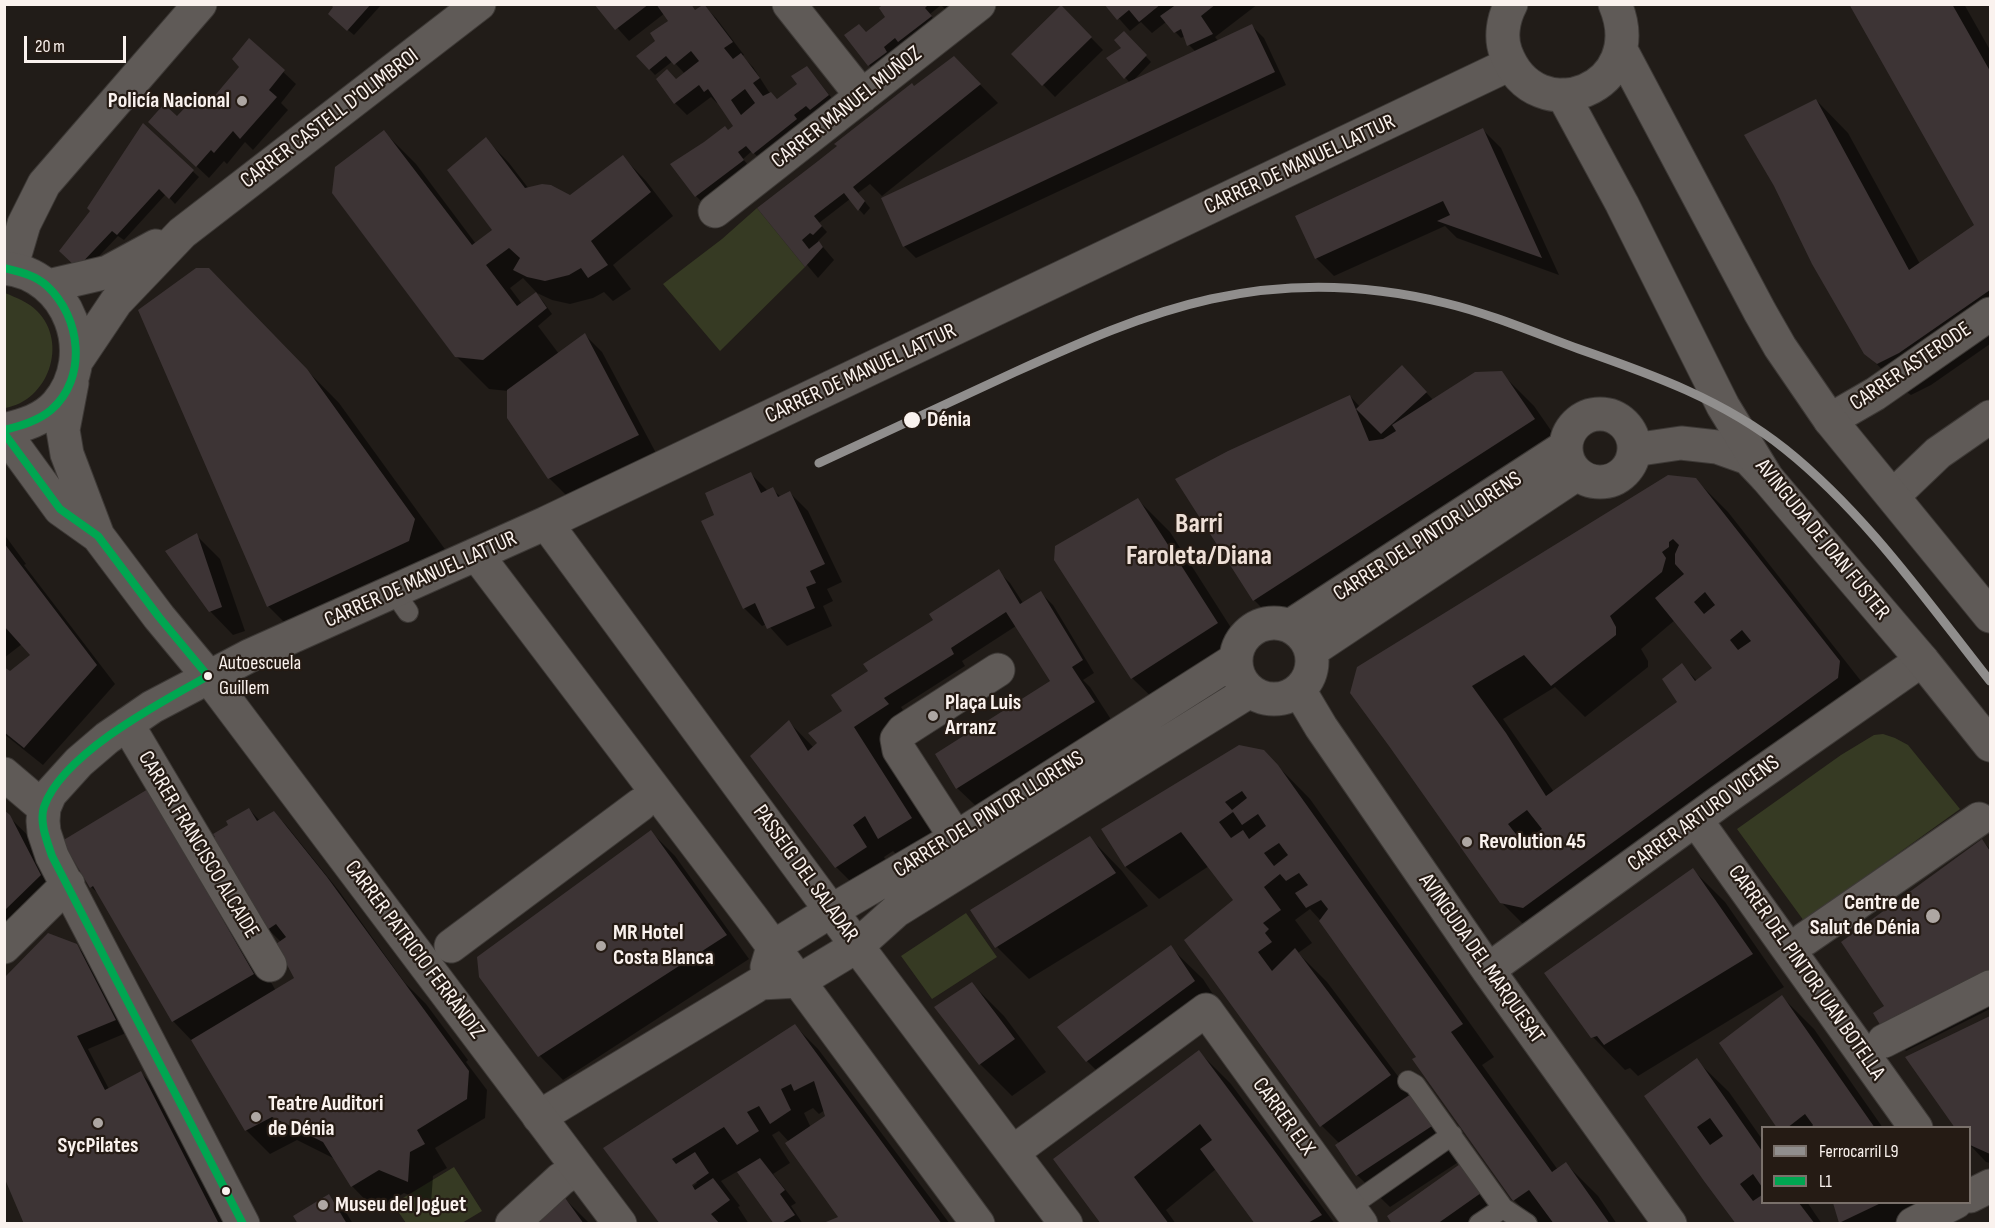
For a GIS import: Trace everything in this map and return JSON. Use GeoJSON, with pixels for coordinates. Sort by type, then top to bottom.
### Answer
{"type":"FeatureCollection","features":[{"type":"Feature","properties":{"kind":"street"},"geometry":{"type":"LineString","coordinates":[[98,536],[67,454],[63,430],[75,369],[76,333],[73,324],[66,307],[48,286],[37,278],[8,268],[24,224],[44,184],[200,4]]}},
{"type":"Feature","properties":{"kind":"street","name":"CARRER CASTELL D'OLIMBROI"},"geometry":{"type":"LineString","coordinates":[[4,431],[33,422],[57,404],[75,369],[116,302],[182,233],[479,4]]}},
{"type":"Feature","properties":{"kind":"street"},"geometry":{"type":"LineString","coordinates":[[789,4],[862,96]]}},
{"type":"Feature","properties":{"kind":"street","name":"CARRER MANUEL MUÑOZ"},"geometry":{"type":"LineString","coordinates":[[715,211],[979,4]]}},
{"type":"Feature","properties":{"kind":"street"},"geometry":{"type":"LineString","coordinates":[[1510,5],[1503,32],[1504,47],[1510,64],[1520,77],[1534,88],[1551,94],[1563,95],[1585,91],[1601,83],[1613,69],[1621,50],[1623,36],[1621,18],[1615,4]]}},
{"type":"Feature","properties":{"kind":"street"},"geometry":{"type":"LineString","coordinates":[[1621,50],[1780,347],[1830,420],[1990,616]]}},
{"type":"Feature","properties":{"kind":"street","name":"CARRER DE MANUEL LATTUR"},"geometry":{"type":"LineString","coordinates":[[44,808],[50,794],[68,772],[107,738],[152,707],[208,676],[401,602],[477,555],[1510,64]]}},
{"type":"Feature","properties":{"kind":"street","name":"AVINGUDA DE JOAN FUSTER"},"geometry":{"type":"LineString","coordinates":[[1563,95],[1622,204],[1723,406],[1767,478],[1922,660],[1990,746]]}},
{"type":"Feature","properties":{"kind":"street","name":"CARRER CASTELL D'OLIMBROI"},"geometry":{"type":"LineString","coordinates":[[48,286],[108,272],[182,233]]}},
{"type":"Feature","properties":{"kind":"street","name":"CARRER ASTERODE"},"geometry":{"type":"LineString","coordinates":[[1830,420],[1875,393],[1990,314]]}},
{"type":"Feature","properties":{"kind":"street"},"geometry":{"type":"LineString","coordinates":[[1600,413],[1613,416],[1625,423],[1632,434],[1635,448],[1633,460],[1626,472],[1602,483],[1589,481],[1571,461],[1568,434],[1576,423],[1587,416],[1600,413]]}},
{"type":"Feature","properties":{"kind":"street"},"geometry":{"type":"LineString","coordinates":[[1893,496],[1938,453],[1990,417]]}},
{"type":"Feature","properties":{"kind":"street"},"geometry":{"type":"LineString","coordinates":[[4,431],[60,509],[98,536]]}},
{"type":"Feature","properties":{"kind":"street"},"geometry":{"type":"LineString","coordinates":[[1635,448],[1681,443],[1717,447],[1748,458],[1767,478]]}},
{"type":"Feature","properties":{"kind":"street","name":"CARRER DEL PINTOR LLORENS"},"geometry":{"type":"LineString","coordinates":[[1290,626],[1571,461]]}},
{"type":"Feature","properties":{"kind":"street","name":"CARRER DEL PINTOR LLORENS"},"geometry":{"type":"LineString","coordinates":[[1311,651],[1571,461]]}},
{"type":"Feature","properties":{"kind":"street","name":"PASSEIG DEL SALADAR"},"geometry":{"type":"LineString","coordinates":[[546,523],[831,911],[1066,1224]]}},
{"type":"Feature","properties":{"kind":"street","name":"CARRER PATRICIO FERRÀNDIZ"},"geometry":{"type":"LineString","coordinates":[[98,536],[159,617],[208,676],[620,1224]]}},
{"type":"Feature","properties":{"kind":"street"},"geometry":{"type":"LineString","coordinates":[[477,555],[799,981],[978,1224]]}},
{"type":"Feature","properties":{"kind":"street"},"geometry":{"type":"LineString","coordinates":[[1269,622],[1290,626],[1306,641],[1311,651],[1310,672],[1299,690],[1287,697],[1274,699],[1261,697],[1250,691],[1241,681],[1235,660],[1242,639],[1258,625],[1269,622]]}},
{"type":"Feature","properties":{"kind":"street","name":"CARRER DEL PINTOR LLORENS"},"geometry":{"type":"LineString","coordinates":[[773,947],[956,838],[1235,660]]}},
{"type":"Feature","properties":{"kind":"street","name":"CARRER ARTURO VICENS"},"geometry":{"type":"LineString","coordinates":[[1488,970],[1922,660]]}},
{"type":"Feature","properties":{"kind":"street"},"geometry":{"type":"LineString","coordinates":[[956,838],[899,750],[897,739],[903,731],[998,670]]}},
{"type":"Feature","properties":{"kind":"street","name":"AVINGUDA DEL MARQUESAT"},"geometry":{"type":"LineString","coordinates":[[1299,690],[1321,727],[1488,970],[1670,1224]]}},
{"type":"Feature","properties":{"kind":"street","name":"CARRER DEL PINTOR LLORENS"},"geometry":{"type":"LineString","coordinates":[[539,1117],[761,983],[799,981],[857,946],[896,911],[1250,691]]}},
{"type":"Feature","properties":{"kind":"street","name":"CARRER FRANCISCO ALCAIDE"},"geometry":{"type":"LineString","coordinates":[[127,724],[270,965]]}},
{"type":"Feature","properties":{"kind":"street"},"geometry":{"type":"LineString","coordinates":[[4,774],[44,808],[44,832],[52,856],[243,1224]]}},
{"type":"Feature","properties":{"kind":"street"},"geometry":{"type":"LineString","coordinates":[[451,946],[640,805]]}},
{"type":"Feature","properties":{"kind":"street"},"geometry":{"type":"LineString","coordinates":[[1805,939],[1979,819]]}},
{"type":"Feature","properties":{"kind":"street","name":"CARRER DEL PINTOR JUAN BOTELLA"},"geometry":{"type":"LineString","coordinates":[[1696,820],[1915,1126]]}},
{"type":"Feature","properties":{"kind":"street"},"geometry":{"type":"LineString","coordinates":[[4,947],[68,884]]}},
{"type":"Feature","properties":{"kind":"street"},"geometry":{"type":"LineString","coordinates":[[761,983],[773,947]]}},
{"type":"Feature","properties":{"kind":"street"},"geometry":{"type":"LineString","coordinates":[[1884,1041],[1990,987]]}},
{"type":"Feature","properties":{"kind":"street","name":"CARRER ELX"},"geometry":{"type":"LineString","coordinates":[[1013,1152],[1206,1010],[1355,1215]]}},
{"type":"Feature","properties":{"kind":"street"},"geometry":{"type":"LineString","coordinates":[[512,1224],[569,1174]]}},
{"type":"Feature","properties":{"kind":"street"},"geometry":{"type":"LineString","coordinates":[[1971,1196],[1990,1186]]}},
{"type":"Feature","properties":{"kind":"street"},"geometry":{"type":"LineString","coordinates":[[1913,1224],[1954,1204]]}},
{"type":"Feature","properties":{"kind":"lane"},"geometry":{"type":"LineString","coordinates":[[1408,1081],[1415,1084],[1503,1208],[1527,1224]]}},
{"type":"Feature","properties":{"kind":"lane"},"geometry":{"type":"LineString","coordinates":[[1355,1215],[1452,1135]]}},
{"type":"Feature","properties":{"kind":"lane"},"geometry":{"type":"LineString","coordinates":[[1479,1224],[1503,1208]]}},
{"type":"Feature","properties":{"kind":"green space"},"geometry":{"type":"Polygon","coordinates":[[[757,208],[805,267],[720,351],[663,284],[722,239],[757,208]]]}},
{"type":"Feature","properties":{"kind":"green space"},"geometry":{"type":"Polygon","coordinates":[[[5,293],[37,311],[47,324],[52,339],[52,354],[49,369],[33,394],[20,403],[5,408],[5,293]]]}},
{"type":"Feature","properties":{"kind":"green space"},"geometry":{"type":"Polygon","coordinates":[[[1883,734],[1908,745],[1960,809],[1804,921],[1737,829],[1841,755],[1874,735],[1883,734]]]}},
{"type":"Feature","properties":{"kind":"green space"},"geometry":{"type":"Polygon","coordinates":[[[966,913],[997,957],[932,999],[901,956],[966,913]]]}},
{"type":"Feature","properties":{"kind":"green space"},"geometry":{"type":"Polygon","coordinates":[[[454,1167],[482,1211],[462,1223],[406,1223],[393,1204],[454,1167]]]}},
{"type":"Feature","properties":{"kind":"building"},"geometry":{"type":"Polygon","coordinates":[[[330,4],[371,4],[347,31],[328,14],[333,7],[330,4]]]}},
{"type":"Feature","properties":{"kind":"building"},"geometry":{"type":"Polygon","coordinates":[[[594,4],[649,4],[615,30],[594,4]]]}},
{"type":"Feature","properties":{"kind":"building"},"geometry":{"type":"Polygon","coordinates":[[[656,4],[691,4],[695,10],[704,4],[733,42],[724,48],[733,59],[741,53],[760,78],[753,83],[763,96],[771,92],[777,99],[797,84],[791,76],[807,66],[829,95],[810,110],[806,106],[794,115],[797,119],[753,154],[746,146],[738,152],[744,160],[695,197],[670,164],[725,126],[728,130],[733,126],[708,89],[704,92],[699,85],[674,104],[656,79],[667,69],[676,79],[699,61],[691,51],[674,65],[666,56],[649,70],[636,56],[655,41],[650,33],[668,21],[656,4]],[[745,89],[731,100],[741,115],[755,103],[745,89]]]}},
{"type":"Feature","properties":{"kind":"building"},"geometry":{"type":"Polygon","coordinates":[[[883,4],[929,4],[925,8],[932,16],[898,42],[895,38],[884,47],[887,52],[868,66],[844,35],[859,24],[866,32],[885,17],[879,8],[883,4]]]}},
{"type":"Feature","properties":{"kind":"building"},"geometry":{"type":"Polygon","coordinates":[[[1104,4],[1161,4],[1139,22],[1129,10],[1117,20],[1104,4]]]}},
{"type":"Feature","properties":{"kind":"building"},"geometry":{"type":"Polygon","coordinates":[[[1177,4],[1216,4],[1201,16],[1213,34],[1187,46],[1181,29],[1174,33],[1160,16],[1177,4]]]}},
{"type":"Feature","properties":{"kind":"building"},"geometry":{"type":"Polygon","coordinates":[[[1849,4],[1952,4],[1990,71],[1990,290],[1899,353],[1877,364],[1864,354],[1812,264],[1774,186],[1744,135],[1816,99],[1909,270],[1974,225],[1849,4]]]}},
{"type":"Feature","properties":{"kind":"building"},"geometry":{"type":"Polygon","coordinates":[[[1061,5],[1092,37],[1042,86],[1011,54],[1061,5]]]}},
{"type":"Feature","properties":{"kind":"building"},"geometry":{"type":"Polygon","coordinates":[[[1252,24],[1275,72],[903,247],[881,198],[1252,24]]]}},
{"type":"Feature","properties":{"kind":"building"},"geometry":{"type":"Polygon","coordinates":[[[1124,31],[1147,55],[1124,79],[1106,58],[1121,48],[1114,40],[1124,31]]]}},
{"type":"Feature","properties":{"kind":"building","name":"Policía Nacional"},"geometry":{"type":"Polygon","coordinates":[[[249,38],[285,70],[269,90],[277,97],[240,139],[233,131],[214,153],[211,150],[196,167],[148,122],[164,104],[177,116],[196,96],[206,106],[239,67],[232,59],[249,38]]]}},
{"type":"Feature","properties":{"kind":"building"},"geometry":{"type":"Polygon","coordinates":[[[954,56],[981,84],[853,187],[865,201],[858,211],[844,193],[814,216],[822,226],[813,235],[810,233],[802,240],[809,249],[819,241],[823,247],[805,267],[757,208],[837,146],[834,144],[912,83],[914,86],[954,56]]]}},
{"type":"Feature","properties":{"kind":"building"},"geometry":{"type":"Polygon","coordinates":[[[143,123],[194,170],[169,199],[159,189],[117,235],[112,231],[77,268],[59,251],[90,211],[87,208],[143,123]]]}},
{"type":"Feature","properties":{"kind":"building"},"geometry":{"type":"Polygon","coordinates":[[[1483,128],[1542,258],[1437,221],[1450,215],[1443,201],[1315,259],[1295,216],[1483,128]]]}},
{"type":"Feature","properties":{"kind":"building"},"geometry":{"type":"Polygon","coordinates":[[[384,130],[472,245],[492,230],[447,170],[486,137],[525,188],[542,184],[551,185],[570,195],[623,155],[651,192],[591,241],[608,265],[588,278],[581,268],[569,275],[545,281],[527,277],[513,270],[520,258],[509,248],[486,265],[517,306],[536,292],[547,308],[483,360],[455,357],[332,193],[335,167],[384,130]]]}},
{"type":"Feature","properties":{"kind":"building"},"geometry":{"type":"Polygon","coordinates":[[[196,268],[209,268],[307,369],[415,519],[409,541],[267,607],[138,310],[196,268]]]}},
{"type":"Feature","properties":{"kind":"building"},"geometry":{"type":"Polygon","coordinates":[[[585,333],[639,435],[548,479],[507,418],[507,390],[585,333]]]}},
{"type":"Feature","properties":{"kind":"building"},"geometry":{"type":"Polygon","coordinates":[[[1402,365],[1427,392],[1381,434],[1356,409],[1402,365]]]}},
{"type":"Feature","properties":{"kind":"building"},"geometry":{"type":"Polygon","coordinates":[[[1502,371],[1535,419],[1253,601],[1175,479],[1228,451],[1350,395],[1369,441],[1383,439],[1396,431],[1392,425],[1475,372],[1502,371]]]}},
{"type":"Feature","properties":{"kind":"building"},"geometry":{"type":"Polygon","coordinates":[[[751,472],[761,493],[773,487],[778,497],[790,491],[825,564],[810,571],[816,583],[806,587],[815,608],[767,629],[755,603],[743,609],[701,521],[714,515],[705,493],[751,472]]]}},
{"type":"Feature","properties":{"kind":"building"},"geometry":{"type":"Polygon","coordinates":[[[1668,475],[1696,478],[1840,661],[1838,678],[1523,908],[1500,903],[1350,693],[1357,667],[1668,475]],[[1673,539],[1669,542],[1669,547],[1662,552],[1666,558],[1662,572],[1610,616],[1616,627],[1616,635],[1551,686],[1524,655],[1472,686],[1506,733],[1546,796],[1677,702],[1662,679],[1682,663],[1695,681],[1712,668],[1655,598],[1684,574],[1675,564],[1675,554],[1679,545],[1673,539]],[[1705,592],[1694,602],[1704,614],[1715,605],[1705,592]],[[1742,630],[1730,640],[1738,650],[1751,641],[1742,630]],[[1527,810],[1508,824],[1523,843],[1542,829],[1527,810]]]}},
{"type":"Feature","properties":{"kind":"building"},"geometry":{"type":"Polygon","coordinates":[[[1138,498],[1218,623],[1131,679],[1054,560],[1055,546],[1138,498]]]}},
{"type":"Feature","properties":{"kind":"building"},"geometry":{"type":"Polygon","coordinates":[[[197,533],[222,607],[209,612],[165,551],[197,533]]]}},
{"type":"Feature","properties":{"kind":"building"},"geometry":{"type":"Polygon","coordinates":[[[4,543],[97,665],[24,748],[4,732],[4,667],[10,671],[30,655],[4,626],[4,543]]]}},
{"type":"Feature","properties":{"kind":"building"},"geometry":{"type":"Polygon","coordinates":[[[999,569],[1020,604],[1041,591],[1083,660],[1072,667],[1095,702],[956,789],[935,754],[1050,681],[1006,612],[951,648],[954,654],[884,698],[889,704],[854,727],[912,818],[878,839],[865,816],[853,825],[867,847],[835,868],[750,756],[789,720],[808,751],[817,743],[808,733],[842,711],[831,695],[868,671],[863,664],[933,620],[929,614],[999,569]]]}},
{"type":"Feature","properties":{"kind":"building"},"geometry":{"type":"Polygon","coordinates":[[[1239,745],[1264,750],[1278,765],[1463,1024],[1451,1032],[1552,1172],[1566,1162],[1610,1224],[1554,1224],[1529,1190],[1513,1201],[1412,1059],[1416,1057],[1319,921],[1328,909],[1321,900],[1306,908],[1295,893],[1308,885],[1299,873],[1286,881],[1280,874],[1264,887],[1281,910],[1263,923],[1269,929],[1265,933],[1272,942],[1258,952],[1272,971],[1295,948],[1391,1075],[1320,1127],[1184,940],[1233,900],[1181,832],[1125,867],[1101,829],[1239,745]],[[1242,791],[1225,802],[1232,810],[1247,798],[1242,791]],[[1233,812],[1219,822],[1231,838],[1243,830],[1249,839],[1266,826],[1258,814],[1242,825],[1233,812]],[[1279,843],[1264,853],[1274,866],[1288,855],[1279,843]]]}},
{"type":"Feature","properties":{"kind":"building"},"geometry":{"type":"Polygon","coordinates":[[[148,789],[254,974],[172,1022],[93,886],[90,888],[62,841],[148,789]]]}},
{"type":"Feature","properties":{"kind":"building"},"geometry":{"type":"Polygon","coordinates":[[[249,808],[257,821],[274,811],[327,877],[469,1071],[467,1099],[417,1130],[425,1144],[410,1152],[408,1182],[379,1170],[351,1187],[323,1142],[272,1117],[245,1131],[191,1040],[294,978],[276,944],[286,937],[276,924],[267,930],[212,839],[215,837],[213,834],[228,825],[226,821],[249,808]]]}},
{"type":"Feature","properties":{"kind":"building"},"geometry":{"type":"Polygon","coordinates":[[[4,810],[10,815],[41,875],[4,911],[4,810]]]}},
{"type":"Feature","properties":{"kind":"building","name":"MR Hotel Costa Blanca"},"geometry":{"type":"Polygon","coordinates":[[[651,830],[727,935],[538,1057],[479,977],[477,957],[651,830]]]}},
{"type":"Feature","properties":{"kind":"building"},"geometry":{"type":"Polygon","coordinates":[[[1090,836],[1116,873],[995,948],[970,910],[1090,836]]]}},
{"type":"Feature","properties":{"kind":"building","name":"Centre de Salut de Dénia"},"geometry":{"type":"Polygon","coordinates":[[[1982,839],[1990,851],[1990,975],[1882,1028],[1873,1013],[1884,1006],[1841,942],[1982,839]]]}},
{"type":"Feature","properties":{"kind":"building"},"geometry":{"type":"Polygon","coordinates":[[[1693,868],[1753,954],[1604,1045],[1597,1036],[1591,1038],[1544,973],[1693,868]]]}},
{"type":"Feature","properties":{"kind":"building"},"geometry":{"type":"Polygon","coordinates":[[[48,933],[77,944],[116,1020],[77,1036],[105,1090],[141,1071],[219,1224],[24,1224],[4,1177],[4,978],[48,933]]]}},
{"type":"Feature","properties":{"kind":"building"},"geometry":{"type":"Polygon","coordinates":[[[1171,945],[1195,981],[1086,1062],[1057,1027],[1171,945]]]}},
{"type":"Feature","properties":{"kind":"building"},"geometry":{"type":"Polygon","coordinates":[[[972,982],[1015,1039],[979,1065],[934,1007],[972,982]]]}},
{"type":"Feature","properties":{"kind":"building"},"geometry":{"type":"Polygon","coordinates":[[[1782,995],[1874,1126],[1812,1126],[1805,1114],[1790,1126],[1776,1126],[1719,1043],[1782,995]]]}},
{"type":"Feature","properties":{"kind":"building"},"geometry":{"type":"Polygon","coordinates":[[[1990,1016],[1990,1154],[1971,1145],[1971,1126],[1954,1126],[1905,1057],[1990,1016]]]}},
{"type":"Feature","properties":{"kind":"building"},"geometry":{"type":"Polygon","coordinates":[[[795,1024],[942,1224],[821,1224],[838,1217],[785,1143],[825,1116],[814,1081],[794,1091],[791,1084],[781,1089],[791,1110],[770,1124],[759,1106],[747,1112],[759,1131],[737,1145],[724,1127],[672,1159],[676,1164],[695,1152],[709,1173],[692,1185],[695,1190],[713,1178],[730,1200],[711,1214],[720,1224],[660,1224],[603,1148],[795,1024]]]}},
{"type":"Feature","properties":{"kind":"building"},"geometry":{"type":"Polygon","coordinates":[[[1199,1050],[1322,1215],[1306,1224],[1255,1224],[1200,1149],[1212,1140],[1200,1124],[1134,1177],[1169,1224],[1101,1224],[1053,1159],[1199,1050]]]}},
{"type":"Feature","properties":{"kind":"building"},"geometry":{"type":"Polygon","coordinates":[[[1697,1058],[1761,1150],[1761,1186],[1753,1174],[1740,1184],[1753,1201],[1761,1196],[1761,1204],[1800,1204],[1815,1224],[1736,1224],[1644,1096],[1697,1058]],[[1710,1118],[1697,1127],[1710,1145],[1723,1136],[1710,1118]]]}},
{"type":"Feature","properties":{"kind":"building"},"geometry":{"type":"Polygon","coordinates":[[[1411,1094],[1432,1126],[1356,1176],[1335,1145],[1411,1094]]]}},
{"type":"Feature","properties":{"kind":"building"},"geometry":{"type":"Polygon","coordinates":[[[760,1158],[785,1190],[780,1194],[795,1215],[780,1224],[774,1224],[737,1172],[760,1158]]]}},
{"type":"Feature","properties":{"kind":"building"},"geometry":{"type":"Polygon","coordinates":[[[1460,1164],[1481,1193],[1437,1224],[1392,1224],[1387,1216],[1460,1164]]]}},
{"type":"Feature","properties":{"kind":"building"},"geometry":{"type":"Polygon","coordinates":[[[560,1191],[584,1224],[540,1224],[541,1216],[560,1191]]]}},
{"type":"Feature","properties":{"kind":"building","name":"Museu del Joguet"},"geometry":{"type":"Polygon","coordinates":[[[329,1194],[347,1224],[298,1224],[293,1216],[329,1194]]]}},
{"type":"Feature","properties":{"kind":"building"},"geometry":{"type":"Polygon","coordinates":[[[1833,1204],[1879,1204],[1839,1223],[1833,1204]]]}},
{"type":"Feature","properties":{"kind":"rail line","name":"L9"},"geometry":{"type":"LineString","coordinates":[[819,463],[1063,350],[1111,330],[1186,305],[1240,294],[1299,288],[1357,289],[1416,297],[1462,307],[1496,318],[1633,368],[1712,402],[1762,432],[1814,474],[1868,529],[1990,681]]}},
{"type":"Feature","properties":{"kind":"transit line","name":"L1"},"geometry":{"type":"LineString","coordinates":[[4,268],[32,277],[47,286],[67,314],[76,348],[71,381],[63,397],[41,417],[4,430]]}},
{"type":"Feature","properties":{"kind":"transit line","name":"L1"},"geometry":{"type":"LineString","coordinates":[[4,433],[60,509],[98,536],[159,617],[208,676]]}},
{"type":"Feature","properties":{"kind":"transit line","name":"L1"},"geometry":{"type":"LineString","coordinates":[[208,676],[140,715],[91,749],[54,787],[44,807],[42,819],[52,856],[243,1224]]}},
{"type":"Feature","properties":{"kind":"place","name":"Policía Nacional"},"geometry":{"type":"Point","coordinates":[242,101]}},
{"type":"Feature","properties":{"kind":"place","name":"Dénia"},"geometry":{"type":"Point","coordinates":[912,420]}},
{"type":"Feature","properties":{"kind":"place","name":"Autoescuela Guillem"},"geometry":{"type":"Point","coordinates":[208,676]}},
{"type":"Feature","properties":{"kind":"place","name":"Plaça Luis Arranz"},"geometry":{"type":"Point","coordinates":[933,716]}},
{"type":"Feature","properties":{"kind":"place","name":"Revolution 45"},"geometry":{"type":"Point","coordinates":[1467,842]}},
{"type":"Feature","properties":{"kind":"place","name":"Centre de Salut de Dénia"},"geometry":{"type":"Point","coordinates":[1933,916]}},
{"type":"Feature","properties":{"kind":"place","name":"MR Hotel Costa Blanca"},"geometry":{"type":"Point","coordinates":[601,946]}},
{"type":"Feature","properties":{"kind":"place","name":"Teatre Auditori de Dénia"},"geometry":{"type":"Point","coordinates":[256,1117]}},
{"type":"Feature","properties":{"kind":"place","name":"SycPilates"},"geometry":{"type":"Point","coordinates":[98,1123]}},
{"type":"Feature","properties":{"kind":"place","name":"Museu del Joguet"},"geometry":{"type":"Point","coordinates":[323,1205]}},
{"type":"Feature","properties":{"kind":"district","name":"Barri Faroleta/Diana"},"geometry":{"type":"Point","coordinates":[1199,541]}}]}
